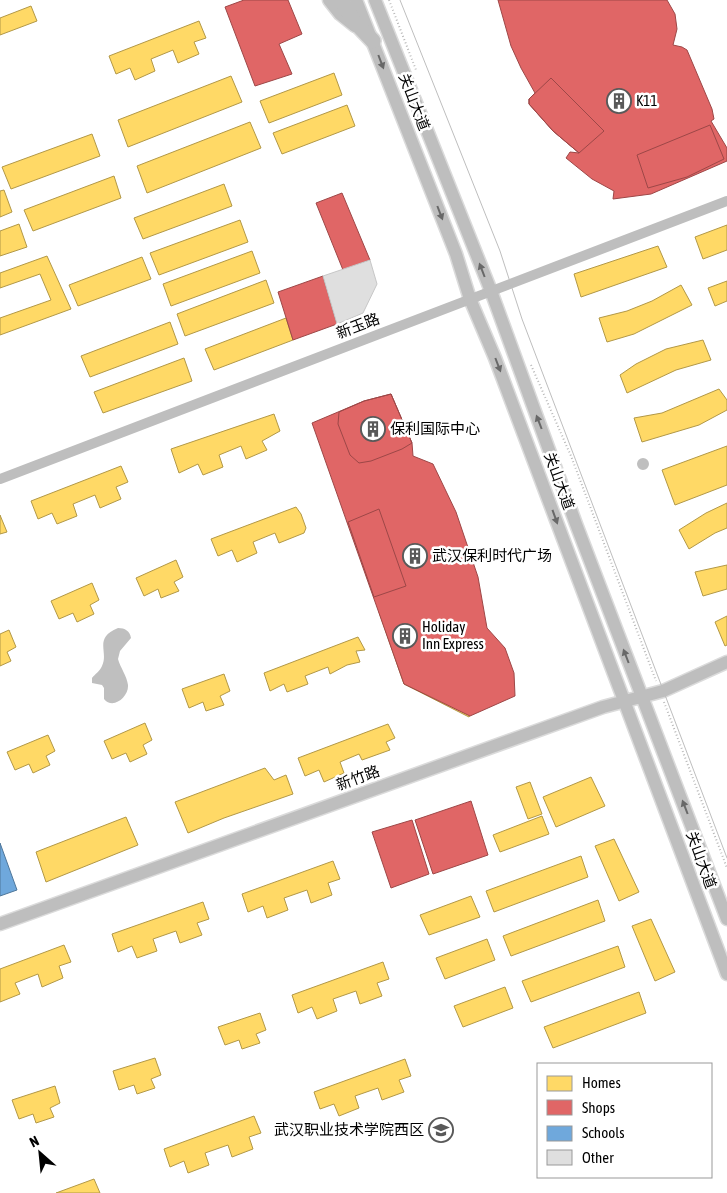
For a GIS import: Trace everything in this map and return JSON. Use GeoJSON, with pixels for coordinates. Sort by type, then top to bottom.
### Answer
{"type":"FeatureCollection","features":[{"type":"Feature","properties":{"kind":"highway"},"geometry":{"type":"LineString","coordinates":[[341,0],[354,21],[373,41]]}},
{"type":"Feature","properties":{"kind":"main road"},"geometry":{"type":"LineString","coordinates":[[329,0],[340,14],[373,41]]}},
{"type":"Feature","properties":{"kind":"main road","name":"关山大道"},"geometry":{"type":"LineString","coordinates":[[356,0],[456,254],[470,299],[495,358],[727,974]]}},
{"type":"Feature","properties":{"kind":"main road","name":"关山大道"},"geometry":{"type":"LineString","coordinates":[[376,0],[490,291],[641,696],[727,919]]}},
{"type":"Feature","properties":{"kind":"main road","name":"新竹路"},"geometry":{"type":"LineString","coordinates":[[0,924],[584,714],[660,692],[727,662]]}},
{"type":"Feature","properties":{"kind":"street","name":"新玉路"},"geometry":{"type":"LineString","coordinates":[[0,479],[727,201]]}},
{"type":"Feature","properties":{"kind":"path"},"geometry":{"type":"LineString","coordinates":[[389,0],[417,73]]}},
{"type":"Feature","properties":{"kind":"path"},"geometry":{"type":"LineString","coordinates":[[527,358],[571,456],[727,868]]}},
{"type":"Feature","properties":{"kind":"shaded area"},"geometry":{"type":"Polygon","coordinates":[[[645,458],[648,459],[648,469],[641,470],[638,469],[637,462],[638,459],[645,458]]]}},
{"type":"Feature","properties":{"kind":"shaded area"},"geometry":{"type":"Polygon","coordinates":[[[118,628],[127,630],[131,638],[120,651],[118,659],[128,689],[120,701],[112,703],[104,699],[104,688],[102,685],[92,683],[92,678],[104,661],[103,646],[106,636],[118,628]]]}},
{"type":"Feature","properties":{"kind":"building: Homes"},"geometry":{"type":"Polygon","coordinates":[[[31,6],[37,21],[0,35],[0,18],[31,6]]]}},
{"type":"Feature","properties":{"kind":"building: Homes"},"geometry":{"type":"Polygon","coordinates":[[[199,21],[206,38],[194,42],[199,54],[178,63],[173,50],[151,59],[155,71],[135,80],[130,68],[116,74],[109,56],[199,21]]]}},
{"type":"Feature","properties":{"kind":"building: Homes"},"geometry":{"type":"Polygon","coordinates":[[[334,73],[342,95],[269,123],[260,101],[334,73]]]}},
{"type":"Feature","properties":{"kind":"building: Homes"},"geometry":{"type":"Polygon","coordinates":[[[231,76],[242,102],[128,147],[118,120],[231,76]]]}},
{"type":"Feature","properties":{"kind":"building: Homes"},"geometry":{"type":"Polygon","coordinates":[[[347,105],[355,126],[282,154],[273,133],[347,105]]]}},
{"type":"Feature","properties":{"kind":"building: Homes"},"geometry":{"type":"Polygon","coordinates":[[[250,122],[261,148],[147,193],[137,166],[250,122]]]}},
{"type":"Feature","properties":{"kind":"building: Homes"},"geometry":{"type":"Polygon","coordinates":[[[92,134],[100,156],[11,189],[2,167],[92,134]]]}},
{"type":"Feature","properties":{"kind":"building: Homes"},"geometry":{"type":"Polygon","coordinates":[[[114,176],[121,198],[33,231],[24,210],[114,176]]]}},
{"type":"Feature","properties":{"kind":"building: Homes"},"geometry":{"type":"Polygon","coordinates":[[[224,184],[232,206],[143,239],[134,218],[224,184]]]}},
{"type":"Feature","properties":{"kind":"building: Homes"},"geometry":{"type":"Polygon","coordinates":[[[4,190],[12,212],[0,217],[0,191],[4,190]]]}},
{"type":"Feature","properties":{"kind":"building: Homes"},"geometry":{"type":"Polygon","coordinates":[[[240,220],[248,242],[159,275],[150,253],[240,220]]]}},
{"type":"Feature","properties":{"kind":"building: Homes"},"geometry":{"type":"Polygon","coordinates":[[[19,224],[27,247],[0,256],[0,231],[19,224]]]}},
{"type":"Feature","properties":{"kind":"building: Homes"},"geometry":{"type":"Polygon","coordinates":[[[727,225],[727,250],[703,259],[695,237],[727,225]]]}},
{"type":"Feature","properties":{"kind":"building: Homes"},"geometry":{"type":"Polygon","coordinates":[[[658,246],[667,267],[581,297],[574,274],[658,246]]]}},
{"type":"Feature","properties":{"kind":"building: Homes"},"geometry":{"type":"Polygon","coordinates":[[[252,251],[260,273],[171,306],[163,284],[252,251]]]}},
{"type":"Feature","properties":{"kind":"building: Homes"},"geometry":{"type":"Polygon","coordinates":[[[47,256],[71,309],[0,335],[0,318],[51,300],[40,274],[0,288],[0,273],[47,256]]]}},
{"type":"Feature","properties":{"kind":"building: Homes"},"geometry":{"type":"Polygon","coordinates":[[[142,257],[151,279],[78,306],[69,285],[142,257]]]}},
{"type":"Feature","properties":{"kind":"building: Homes"},"geometry":{"type":"Polygon","coordinates":[[[266,280],[274,303],[185,336],[177,314],[266,280]]]}},
{"type":"Feature","properties":{"kind":"building: Homes"},"geometry":{"type":"Polygon","coordinates":[[[727,281],[727,301],[715,306],[708,288],[727,281]]]}},
{"type":"Feature","properties":{"kind":"building: Homes"},"geometry":{"type":"Polygon","coordinates":[[[681,285],[692,305],[634,334],[607,342],[599,318],[627,311],[652,301],[681,285]]]}},
{"type":"Feature","properties":{"kind":"building: Homes"},"geometry":{"type":"Polygon","coordinates":[[[286,318],[293,340],[214,370],[205,349],[286,318]]]}},
{"type":"Feature","properties":{"kind":"building: Homes"},"geometry":{"type":"Polygon","coordinates":[[[170,322],[178,344],[90,377],[81,356],[170,322]]]}},
{"type":"Feature","properties":{"kind":"building: Homes"},"geometry":{"type":"Polygon","coordinates":[[[703,340],[711,360],[676,370],[627,393],[620,375],[636,364],[666,349],[703,340]]]}},
{"type":"Feature","properties":{"kind":"building: Homes"},"geometry":{"type":"Polygon","coordinates":[[[184,358],[192,381],[103,413],[94,392],[184,358]]]}},
{"type":"Feature","properties":{"kind":"building: Homes"},"geometry":{"type":"Polygon","coordinates":[[[719,389],[727,400],[727,410],[699,425],[642,442],[634,418],[662,413],[719,389]]]}},
{"type":"Feature","properties":{"kind":"building: Homes"},"geometry":{"type":"Polygon","coordinates":[[[274,414],[280,431],[262,441],[267,450],[246,459],[241,446],[219,455],[223,467],[203,475],[198,464],[179,473],[171,449],[274,414]]]}},
{"type":"Feature","properties":{"kind":"building: Homes"},"geometry":{"type":"Polygon","coordinates":[[[727,446],[727,485],[675,505],[662,470],[727,446]]]}},
{"type":"Feature","properties":{"kind":"building: Homes"},"geometry":{"type":"Polygon","coordinates":[[[121,466],[128,482],[116,487],[121,499],[100,508],[95,495],[73,504],[77,516],[57,524],[52,513],[38,519],[31,501],[121,466]]]}},
{"type":"Feature","properties":{"kind":"building: Homes"},"geometry":{"type":"Polygon","coordinates":[[[727,503],[727,528],[689,549],[679,530],[706,513],[727,503]]]}},
{"type":"Feature","properties":{"kind":"building: Homes"},"geometry":{"type":"Polygon","coordinates":[[[296,507],[301,514],[306,528],[304,533],[279,543],[275,533],[253,542],[257,553],[237,562],[232,550],[218,556],[211,539],[296,507]]]}},
{"type":"Feature","properties":{"kind":"building: Homes"},"geometry":{"type":"Polygon","coordinates":[[[0,515],[7,532],[0,534],[0,515]]]}},
{"type":"Feature","properties":{"kind":"building: Homes"},"geometry":{"type":"Polygon","coordinates":[[[176,560],[183,577],[174,582],[179,591],[161,598],[158,589],[144,596],[136,578],[176,560]]]}},
{"type":"Feature","properties":{"kind":"building: Homes"},"geometry":{"type":"Polygon","coordinates":[[[727,565],[727,589],[703,596],[695,572],[727,565]]]}},
{"type":"Feature","properties":{"kind":"building: Homes"},"geometry":{"type":"Polygon","coordinates":[[[92,583],[99,600],[90,605],[94,614],[77,622],[73,613],[59,619],[51,601],[92,583]]]}},
{"type":"Feature","properties":{"kind":"building: Homes","name":"Holiday Inn Express"},"geometry":{"type":"Polygon","coordinates":[[[408,599],[432,660],[488,685],[469,717],[404,684],[379,612],[408,599]]]}},
{"type":"Feature","properties":{"kind":"building: Homes"},"geometry":{"type":"Polygon","coordinates":[[[727,616],[727,645],[725,646],[715,622],[727,616]]]}},
{"type":"Feature","properties":{"kind":"building: Homes"},"geometry":{"type":"Polygon","coordinates":[[[9,630],[16,647],[7,652],[11,661],[0,666],[0,634],[9,630]]]}},
{"type":"Feature","properties":{"kind":"building: Homes"},"geometry":{"type":"Polygon","coordinates":[[[358,637],[365,650],[356,651],[360,662],[347,665],[330,674],[328,667],[305,676],[308,684],[287,692],[284,684],[270,691],[264,673],[358,637]]]}},
{"type":"Feature","properties":{"kind":"building: Homes"},"geometry":{"type":"Polygon","coordinates":[[[224,674],[230,691],[220,696],[224,705],[206,711],[203,702],[189,708],[182,689],[224,674]]]}},
{"type":"Feature","properties":{"kind":"building: Homes"},"geometry":{"type":"Polygon","coordinates":[[[145,723],[152,740],[143,745],[147,754],[130,762],[126,753],[112,759],[104,741],[145,723]]]}},
{"type":"Feature","properties":{"kind":"building: Homes"},"geometry":{"type":"Polygon","coordinates":[[[388,724],[395,738],[386,742],[390,750],[362,760],[359,754],[340,762],[344,773],[324,782],[319,770],[305,776],[298,758],[388,724]]]}},
{"type":"Feature","properties":{"kind":"building: Homes"},"geometry":{"type":"Polygon","coordinates":[[[48,735],[55,751],[46,756],[50,765],[33,773],[29,764],[15,770],[7,752],[48,735]]]}},
{"type":"Feature","properties":{"kind":"building: Homes"},"geometry":{"type":"Polygon","coordinates":[[[265,768],[274,780],[286,775],[293,794],[224,818],[188,833],[175,802],[265,768]]]}},
{"type":"Feature","properties":{"kind":"building: Homes"},"geometry":{"type":"Polygon","coordinates":[[[591,777],[605,806],[556,827],[543,797],[591,777]]]}},
{"type":"Feature","properties":{"kind":"building: Homes"},"geometry":{"type":"Polygon","coordinates":[[[530,782],[542,814],[528,819],[516,787],[530,782]]]}},
{"type":"Feature","properties":{"kind":"building: Homes"},"geometry":{"type":"Polygon","coordinates":[[[542,816],[549,834],[500,852],[493,835],[542,816]]]}},
{"type":"Feature","properties":{"kind":"building: Homes"},"geometry":{"type":"Polygon","coordinates":[[[126,817],[138,845],[46,882],[36,852],[126,817]]]}},
{"type":"Feature","properties":{"kind":"building: Homes"},"geometry":{"type":"Polygon","coordinates":[[[614,839],[639,892],[619,901],[595,846],[614,839]]]}},
{"type":"Feature","properties":{"kind":"building: Homes"},"geometry":{"type":"Polygon","coordinates":[[[581,856],[588,877],[494,912],[486,891],[581,856]]]}},
{"type":"Feature","properties":{"kind":"building: Homes"},"geometry":{"type":"Polygon","coordinates":[[[333,861],[340,879],[328,883],[332,895],[311,903],[307,890],[284,898],[288,910],[267,918],[263,906],[248,912],[242,894],[333,861]]]}},
{"type":"Feature","properties":{"kind":"building: Homes"},"geometry":{"type":"Polygon","coordinates":[[[471,896],[480,917],[429,935],[420,915],[471,896]]]}},
{"type":"Feature","properties":{"kind":"building: Homes"},"geometry":{"type":"Polygon","coordinates":[[[598,900],[605,921],[511,956],[503,936],[598,900]]]}},
{"type":"Feature","properties":{"kind":"building: Homes"},"geometry":{"type":"Polygon","coordinates":[[[203,902],[209,919],[197,923],[202,935],[180,943],[176,931],[153,939],[157,951],[137,958],[132,946],[118,952],[112,934],[203,902]]]}},
{"type":"Feature","properties":{"kind":"building: Homes"},"geometry":{"type":"Polygon","coordinates":[[[651,919],[675,972],[655,981],[632,926],[651,919]]]}},
{"type":"Feature","properties":{"kind":"building: Homes"},"geometry":{"type":"Polygon","coordinates":[[[487,939],[495,960],[445,979],[436,958],[487,939]]]}},
{"type":"Feature","properties":{"kind":"building: Homes"},"geometry":{"type":"Polygon","coordinates":[[[64,945],[71,962],[59,966],[63,978],[42,987],[38,974],[15,983],[20,994],[0,1002],[0,969],[64,945]]]}},
{"type":"Feature","properties":{"kind":"building: Homes"},"geometry":{"type":"Polygon","coordinates":[[[618,946],[625,967],[531,1002],[522,981],[618,946]]]}},
{"type":"Feature","properties":{"kind":"building: Homes"},"geometry":{"type":"Polygon","coordinates":[[[383,962],[389,979],[377,983],[382,996],[360,1004],[356,991],[333,999],[337,1011],[317,1019],[312,1007],[298,1013],[292,995],[383,962]]]}},
{"type":"Feature","properties":{"kind":"building: Homes"},"geometry":{"type":"Polygon","coordinates":[[[505,987],[513,1008],[463,1027],[454,1006],[505,987]]]}},
{"type":"Feature","properties":{"kind":"building: Homes"},"geometry":{"type":"Polygon","coordinates":[[[639,992],[646,1013],[553,1048],[544,1027],[639,992]]]}},
{"type":"Feature","properties":{"kind":"building: Homes"},"geometry":{"type":"Polygon","coordinates":[[[260,1013],[266,1030],[256,1034],[260,1043],[242,1049],[239,1040],[225,1045],[218,1027],[260,1013]]]}},
{"type":"Feature","properties":{"kind":"building: Homes"},"geometry":{"type":"Polygon","coordinates":[[[155,1058],[161,1075],[151,1079],[155,1088],[137,1094],[134,1085],[119,1090],[113,1071],[155,1058]]]}},
{"type":"Feature","properties":{"kind":"building: Homes"},"geometry":{"type":"Polygon","coordinates":[[[405,1059],[411,1076],[399,1080],[404,1092],[382,1100],[378,1088],[355,1096],[359,1108],[339,1116],[334,1104],[320,1109],[314,1092],[405,1059]]]}},
{"type":"Feature","properties":{"kind":"building: Homes"},"geometry":{"type":"Polygon","coordinates":[[[55,1086],[60,1103],[50,1108],[54,1117],[36,1123],[33,1114],[19,1119],[12,1100],[55,1086]]]}},
{"type":"Feature","properties":{"kind":"building: Homes"},"geometry":{"type":"Polygon","coordinates":[[[254,1116],[261,1133],[249,1137],[253,1149],[232,1157],[228,1145],[205,1153],[209,1165],[188,1173],[184,1161],[170,1167],[164,1149],[254,1116]]]}},
{"type":"Feature","properties":{"kind":"building: Homes"},"geometry":{"type":"Polygon","coordinates":[[[94,1179],[100,1193],[56,1193],[94,1179]]]}},
{"type":"Feature","properties":{"kind":"building: Shops"},"geometry":{"type":"Polygon","coordinates":[[[244,0],[288,0],[302,34],[279,44],[292,74],[255,86],[225,7],[244,0]]]}},
{"type":"Feature","properties":{"kind":"building: Shops","name":"K11"},"geometry":{"type":"Polygon","coordinates":[[[498,0],[667,0],[675,14],[677,29],[673,45],[687,50],[712,109],[714,119],[711,121],[727,148],[727,161],[651,194],[613,199],[614,191],[592,179],[566,158],[570,152],[579,153],[553,131],[529,104],[529,99],[535,93],[511,46],[498,0]]]}},
{"type":"Feature","properties":{"kind":"building: Shops"},"geometry":{"type":"Polygon","coordinates":[[[551,78],[604,131],[579,153],[553,131],[529,104],[529,99],[551,78]]]}},
{"type":"Feature","properties":{"kind":"building: Shops"},"geometry":{"type":"Polygon","coordinates":[[[710,125],[724,159],[687,177],[648,188],[637,155],[710,125]]]}},
{"type":"Feature","properties":{"kind":"building: Shops"},"geometry":{"type":"Polygon","coordinates":[[[342,193],[370,260],[343,270],[316,203],[342,193]]]}},
{"type":"Feature","properties":{"kind":"building: Shops"},"geometry":{"type":"Polygon","coordinates":[[[323,276],[337,324],[293,340],[278,292],[323,276]]]}},
{"type":"Feature","properties":{"kind":"building: Shops","name":"保利国际中心"},"geometry":{"type":"Polygon","coordinates":[[[391,394],[412,443],[371,461],[359,463],[350,455],[338,424],[339,412],[364,401],[391,394]]]}},
{"type":"Feature","properties":{"kind":"building: Shops","name":"武汉保利时代广场"},"geometry":{"type":"Polygon","coordinates":[[[391,394],[412,443],[413,456],[433,464],[456,512],[478,577],[487,628],[505,648],[514,673],[515,696],[470,716],[404,684],[312,423],[364,401],[391,394]]]}},
{"type":"Feature","properties":{"kind":"building: Shops"},"geometry":{"type":"Polygon","coordinates":[[[379,509],[406,586],[374,597],[348,522],[379,509]]]}},
{"type":"Feature","properties":{"kind":"building: Shops"},"geometry":{"type":"Polygon","coordinates":[[[471,801],[488,855],[433,874],[415,820],[471,801]]]}},
{"type":"Feature","properties":{"kind":"building: Shops"},"geometry":{"type":"Polygon","coordinates":[[[412,820],[429,874],[391,888],[372,832],[412,820]]]}},
{"type":"Feature","properties":{"kind":"building: Schools"},"geometry":{"type":"Polygon","coordinates":[[[0,843],[17,890],[0,896],[0,843]]]}},
{"type":"Feature","properties":{"kind":"building: Other"},"geometry":{"type":"Polygon","coordinates":[[[370,260],[377,284],[363,313],[337,324],[323,276],[370,260]]]}},
{"type":"Feature","properties":{"kind":"tram line"},"geometry":{"type":"LineString","coordinates":[[400,0],[500,251],[522,319],[727,858]]}},
{"type":"Feature","properties":{"kind":"place","name":"K11"},"geometry":{"type":"Point","coordinates":[619,101]}},
{"type":"Feature","properties":{"kind":"place","name":"保利国际中心"},"geometry":{"type":"Point","coordinates":[373,429]}},
{"type":"Feature","properties":{"kind":"place","name":"武汉保利时代广场"},"geometry":{"type":"Point","coordinates":[415,556]}},
{"type":"Feature","properties":{"kind":"place","name":"Holiday Inn Express"},"geometry":{"type":"Point","coordinates":[405,636]}},
{"type":"Feature","properties":{"kind":"place","name":"武汉职业技术学院西区"},"geometry":{"type":"Point","coordinates":[441,1130]}}]}
